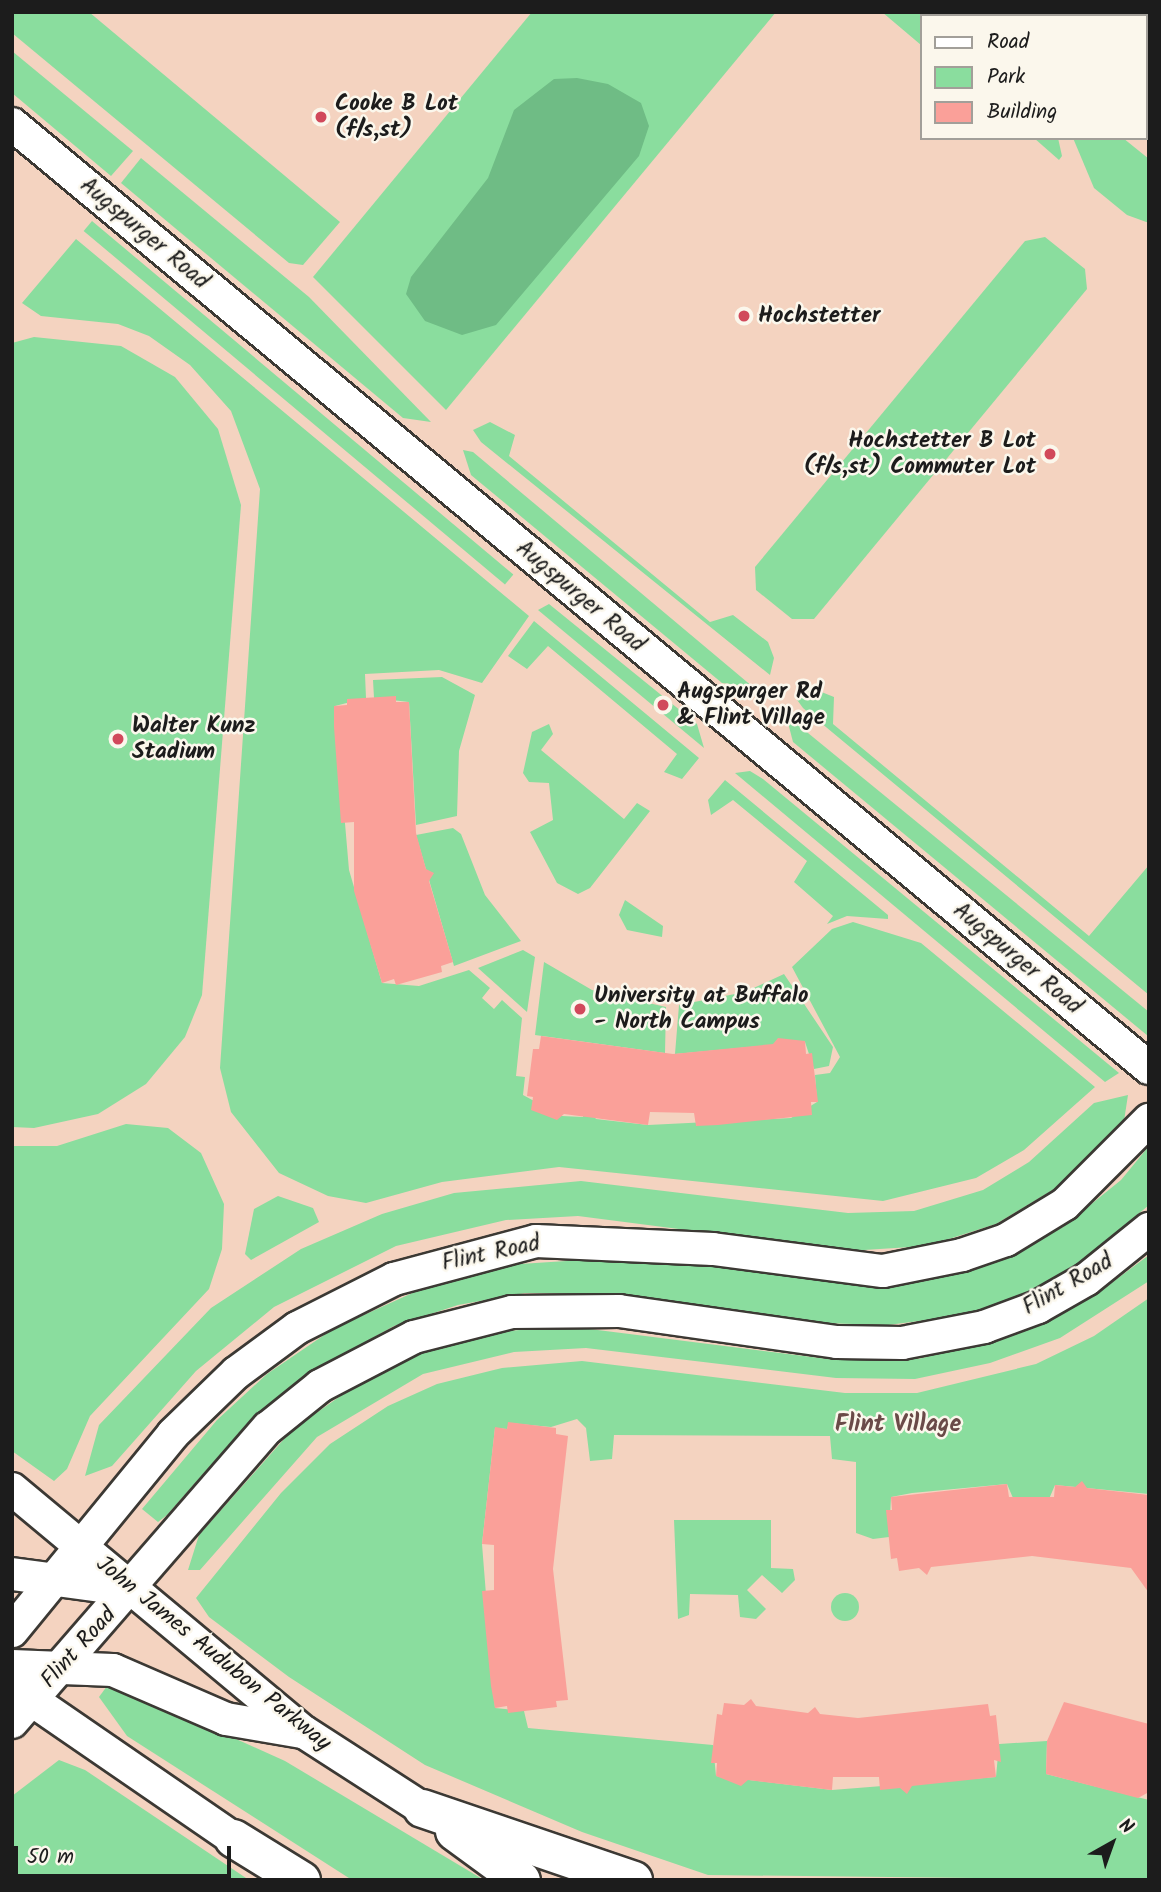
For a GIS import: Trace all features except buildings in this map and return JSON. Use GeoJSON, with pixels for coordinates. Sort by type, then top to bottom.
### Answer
{"type":"FeatureCollection","features":[{"type":"Feature","properties":{"kind":"main road"},"geometry":{"type":"LineString","coordinates":[[422,1808],[521,1880]]}},
{"type":"Feature","properties":{"kind":"main road"},"geometry":{"type":"LineString","coordinates":[[422,1808],[633,1880]]}},
{"type":"Feature","properties":{"kind":"main road"},"geometry":{"type":"LineString","coordinates":[[233,1838],[275,1880]]}},
{"type":"Feature","properties":{"kind":"main road"},"geometry":{"type":"LineString","coordinates":[[233,1838],[301,1880]]}},
{"type":"Feature","properties":{"kind":"street","name":"Augspurger Road"},"geometry":{"type":"LineString","coordinates":[[12,124],[1149,1068]]}},
{"type":"Feature","properties":{"kind":"street","name":"Flint Road"},"geometry":{"type":"LineString","coordinates":[[12,1631],[173,1434],[236,1373],[297,1328],[394,1279],[536,1241],[713,1249],[883,1271],[962,1255],[1006,1240],[1065,1204],[1149,1120]]}},
{"type":"Feature","properties":{"kind":"street","name":"Flint Road"},"geometry":{"type":"LineString","coordinates":[[12,1722],[23,1693],[65,1665],[268,1428],[320,1386],[414,1337],[512,1312],[620,1311],[825,1340],[902,1343],[984,1327],[1038,1307],[1087,1279],[1149,1229]]}},
{"type":"Feature","properties":{"kind":"street","name":"John James Audubon Parkway"},"geometry":{"type":"LineString","coordinates":[[12,1489],[130,1590],[304,1732],[422,1808]]}},
{"type":"Feature","properties":{"kind":"street"},"geometry":{"type":"LineString","coordinates":[[12,1574],[130,1590]]}},
{"type":"Feature","properties":{"kind":"street"},"geometry":{"type":"LineString","coordinates":[[12,1666],[65,1665],[113,1670],[226,1719],[304,1732]]}},
{"type":"Feature","properties":{"kind":"street"},"geometry":{"type":"LineString","coordinates":[[23,1693],[233,1838]]}},
{"type":"Feature","properties":{"kind":"shaded area","name":"University at Buffalo - North Campus"},"geometry":{"type":"Polygon","coordinates":[[[12,12],[1149,12],[1149,1880],[12,1880],[12,12]]]}},
{"type":"Feature","properties":{"kind":"green space"},"geometry":{"type":"Polygon","coordinates":[[[12,12],[89,12],[340,222],[303,265],[289,263],[12,33],[12,12]]]}},
{"type":"Feature","properties":{"kind":"green space"},"geometry":{"type":"Polygon","coordinates":[[[532,12],[776,12],[446,410],[313,277],[532,12]]]}},
{"type":"Feature","properties":{"kind":"green space"},"geometry":{"type":"Polygon","coordinates":[[[882,12],[973,14],[920,14],[920,44],[882,12]]]}},
{"type":"Feature","properties":{"kind":"green space"},"geometry":{"type":"Polygon","coordinates":[[[12,51],[133,151],[111,176],[12,93],[12,51]]]}},
{"type":"Feature","properties":{"kind":"green space"},"geometry":{"type":"Polygon","coordinates":[[[577,78],[608,84],[641,103],[649,126],[639,156],[496,325],[462,335],[425,321],[406,294],[411,277],[488,178],[514,110],[554,79],[577,78]]]}},
{"type":"Feature","properties":{"kind":"green space"},"geometry":{"type":"Polygon","coordinates":[[[1036,140],[1058,140],[1062,156],[1059,160],[1036,140]]]}},
{"type":"Feature","properties":{"kind":"green space"},"geometry":{"type":"Polygon","coordinates":[[[1074,140],[1125,140],[1149,159],[1149,223],[1127,215],[1094,188],[1074,140]]]}},
{"type":"Feature","properties":{"kind":"green space"},"geometry":{"type":"Polygon","coordinates":[[[141,158],[309,297],[431,422],[403,418],[121,183],[141,158]]]}},
{"type":"Feature","properties":{"kind":"green space"},"geometry":{"type":"Polygon","coordinates":[[[92,221],[513,575],[505,584],[84,231],[92,221]]]}},
{"type":"Feature","properties":{"kind":"green space"},"geometry":{"type":"Polygon","coordinates":[[[1045,237],[1085,269],[1087,289],[814,619],[792,619],[756,590],[755,567],[1025,241],[1045,237]]]}},
{"type":"Feature","properties":{"kind":"green space"},"geometry":{"type":"Polygon","coordinates":[[[76,239],[529,616],[482,683],[439,670],[365,674],[366,698],[335,706],[349,870],[382,983],[419,986],[469,970],[490,988],[482,998],[494,1009],[502,1000],[522,1018],[516,1076],[525,1077],[523,1095],[562,1116],[583,1117],[585,1104],[596,1119],[648,1125],[791,1118],[817,1102],[815,1075],[830,1073],[840,1057],[792,967],[832,929],[853,922],[921,943],[1095,1087],[1024,1150],[976,1178],[883,1201],[559,1167],[442,1182],[366,1203],[328,1196],[279,1173],[231,1112],[220,1068],[260,489],[231,411],[190,365],[149,336],[118,324],[41,316],[22,303],[76,239]]]}},
{"type":"Feature","properties":{"kind":"green space","name":"Walter Kunz Stadium"},"geometry":{"type":"Polygon","coordinates":[[[34,337],[121,346],[175,377],[218,429],[241,505],[202,995],[185,1037],[146,1084],[98,1114],[34,1128],[12,1127],[12,343],[34,337]]]}},
{"type":"Feature","properties":{"kind":"green space"},"geometry":{"type":"Polygon","coordinates":[[[490,422],[515,435],[509,456],[710,622],[733,615],[768,642],[774,658],[770,675],[481,442],[473,430],[490,422]]]}},
{"type":"Feature","properties":{"kind":"green space"},"geometry":{"type":"Polygon","coordinates":[[[463,450],[473,452],[753,687],[722,683],[471,475],[463,450]]]}},
{"type":"Feature","properties":{"kind":"green space"},"geometry":{"type":"Polygon","coordinates":[[[549,604],[697,724],[704,748],[538,610],[549,604]]]}},
{"type":"Feature","properties":{"kind":"green space"},"geometry":{"type":"Polygon","coordinates":[[[534,621],[699,758],[682,779],[664,772],[677,754],[548,646],[527,669],[508,656],[534,621]]]}},
{"type":"Feature","properties":{"kind":"green space"},"geometry":{"type":"Polygon","coordinates":[[[442,677],[475,695],[459,751],[457,816],[416,825],[409,702],[374,698],[373,680],[442,677]]]}},
{"type":"Feature","properties":{"kind":"green space"},"geometry":{"type":"Polygon","coordinates":[[[809,687],[834,697],[833,724],[1089,936],[1149,865],[1149,995],[803,708],[795,697],[809,687]]]}},
{"type":"Feature","properties":{"kind":"green space"},"geometry":{"type":"Polygon","coordinates":[[[786,715],[1149,1012],[1148,1036],[793,742],[786,715]]]}},
{"type":"Feature","properties":{"kind":"green space"},"geometry":{"type":"Polygon","coordinates":[[[549,724],[553,734],[541,750],[624,819],[637,803],[650,811],[590,888],[578,894],[557,883],[530,832],[553,820],[549,783],[529,782],[523,773],[532,732],[549,724]]]}},
{"type":"Feature","properties":{"kind":"green space"},"geometry":{"type":"Polygon","coordinates":[[[750,771],[1119,1073],[1105,1082],[735,773],[750,771]]]}},
{"type":"Feature","properties":{"kind":"green space"},"geometry":{"type":"Polygon","coordinates":[[[725,780],[888,915],[888,919],[847,916],[827,924],[833,916],[794,882],[807,861],[733,800],[711,815],[708,800],[725,780]]]}},
{"type":"Feature","properties":{"kind":"green space"},"geometry":{"type":"Polygon","coordinates":[[[453,828],[461,834],[485,895],[521,941],[454,966],[416,835],[453,828]]]}},
{"type":"Feature","properties":{"kind":"green space"},"geometry":{"type":"Polygon","coordinates":[[[625,900],[663,926],[662,937],[627,930],[619,915],[625,900]]]}},
{"type":"Feature","properties":{"kind":"green space"},"geometry":{"type":"Polygon","coordinates":[[[523,950],[535,957],[527,1012],[478,968],[523,950]]]}},
{"type":"Feature","properties":{"kind":"green space"},"geometry":{"type":"Polygon","coordinates":[[[544,962],[592,990],[666,1007],[665,1053],[535,1035],[544,962]]]}},
{"type":"Feature","properties":{"kind":"green space"},"geometry":{"type":"Polygon","coordinates":[[[784,974],[833,1047],[829,1066],[814,1069],[805,1042],[675,1054],[679,1005],[745,992],[784,974]]]}},
{"type":"Feature","properties":{"kind":"green space"},"geometry":{"type":"Polygon","coordinates":[[[1128,1095],[1124,1121],[1061,1185],[996,1224],[927,1246],[848,1251],[578,1216],[506,1220],[396,1246],[274,1307],[196,1371],[112,1466],[85,1476],[99,1425],[211,1308],[301,1249],[382,1214],[454,1193],[581,1181],[848,1213],[914,1211],[983,1190],[1029,1162],[1094,1103],[1128,1095]]]}},
{"type":"Feature","properties":{"kind":"green space"},"geometry":{"type":"Polygon","coordinates":[[[126,1124],[168,1128],[201,1153],[224,1204],[222,1249],[209,1289],[90,1416],[67,1469],[54,1481],[12,1451],[12,1146],[57,1146],[126,1124]]]}},
{"type":"Feature","properties":{"kind":"green space"},"geometry":{"type":"Polygon","coordinates":[[[1149,1146],[1149,1205],[1075,1267],[1014,1299],[958,1316],[888,1325],[818,1323],[617,1293],[525,1293],[458,1305],[394,1326],[308,1374],[248,1423],[167,1515],[158,1522],[142,1509],[217,1420],[267,1374],[333,1329],[430,1285],[504,1265],[644,1256],[859,1286],[926,1281],[998,1261],[1063,1227],[1121,1180],[1149,1146]]]}},
{"type":"Feature","properties":{"kind":"green space"},"geometry":{"type":"Polygon","coordinates":[[[278,1196],[313,1208],[319,1222],[251,1260],[245,1254],[254,1209],[278,1196]]]}},
{"type":"Feature","properties":{"kind":"green space"},"geometry":{"type":"Polygon","coordinates":[[[1149,1255],[1149,1281],[1060,1338],[990,1363],[915,1379],[836,1378],[586,1348],[514,1352],[423,1374],[317,1437],[200,1570],[188,1570],[199,1535],[292,1430],[359,1383],[427,1351],[497,1332],[566,1326],[836,1360],[918,1359],[1023,1332],[1094,1296],[1149,1255]]]}},
{"type":"Feature","properties":{"kind":"green space"},"geometry":{"type":"Polygon","coordinates":[[[1149,1298],[1149,1494],[1055,1485],[1046,1506],[1016,1505],[1007,1484],[912,1493],[891,1497],[889,1537],[873,1539],[856,1533],[856,1462],[832,1459],[830,1436],[614,1435],[612,1459],[590,1461],[586,1428],[577,1419],[551,1427],[509,1423],[507,1429],[495,1428],[482,1544],[495,1708],[524,1711],[528,1728],[713,1745],[716,1776],[832,1790],[996,1777],[999,1744],[1047,1741],[1046,1774],[1149,1800],[1149,1880],[708,1875],[582,1832],[425,1765],[289,1677],[209,1617],[196,1598],[281,1493],[330,1444],[388,1406],[437,1384],[502,1368],[582,1361],[845,1393],[917,1393],[1036,1364],[1094,1336],[1149,1298]]]}},
{"type":"Feature","properties":{"kind":"green space"},"geometry":{"type":"Polygon","coordinates":[[[674,1520],[771,1520],[771,1568],[793,1569],[795,1580],[782,1593],[762,1575],[747,1590],[766,1609],[756,1619],[740,1617],[738,1595],[690,1594],[689,1615],[678,1619],[674,1520]]]}},
{"type":"Feature","properties":{"kind":"green space"},"geometry":{"type":"Polygon","coordinates":[[[845,1593],[855,1597],[859,1607],[855,1617],[845,1621],[835,1617],[831,1607],[835,1597],[845,1593]]]}},
{"type":"Feature","properties":{"kind":"green space"},"geometry":{"type":"Polygon","coordinates":[[[110,1682],[285,1761],[484,1880],[352,1880],[127,1736],[99,1697],[110,1682]]]}},
{"type":"Feature","properties":{"kind":"green space"},"geometry":{"type":"Polygon","coordinates":[[[59,1760],[85,1770],[249,1880],[12,1880],[12,1796],[59,1760]]]}},
{"type":"Feature","properties":{"kind":"place","name":"Cooke B Lot (f/s,st)"},"geometry":{"type":"Point","coordinates":[321,117]}},
{"type":"Feature","properties":{"kind":"place","name":"Hochstetter"},"geometry":{"type":"Point","coordinates":[744,316]}},
{"type":"Feature","properties":{"kind":"place","name":"Hochstetter B Lot (f/s,st) Commuter Lot"},"geometry":{"type":"Point","coordinates":[1050,454]}},
{"type":"Feature","properties":{"kind":"place","name":"Augspurger Rd & Flint Village"},"geometry":{"type":"Point","coordinates":[663,705]}},
{"type":"Feature","properties":{"kind":"place","name":"Walter Kunz Stadium"},"geometry":{"type":"Point","coordinates":[118,739]}},
{"type":"Feature","properties":{"kind":"place","name":"University at Buffalo - North Campus"},"geometry":{"type":"Point","coordinates":[580,1009]}},
{"type":"Feature","properties":{"kind":"district","name":"Flint Village"},"geometry":{"type":"Point","coordinates":[898,1425]}}]}
